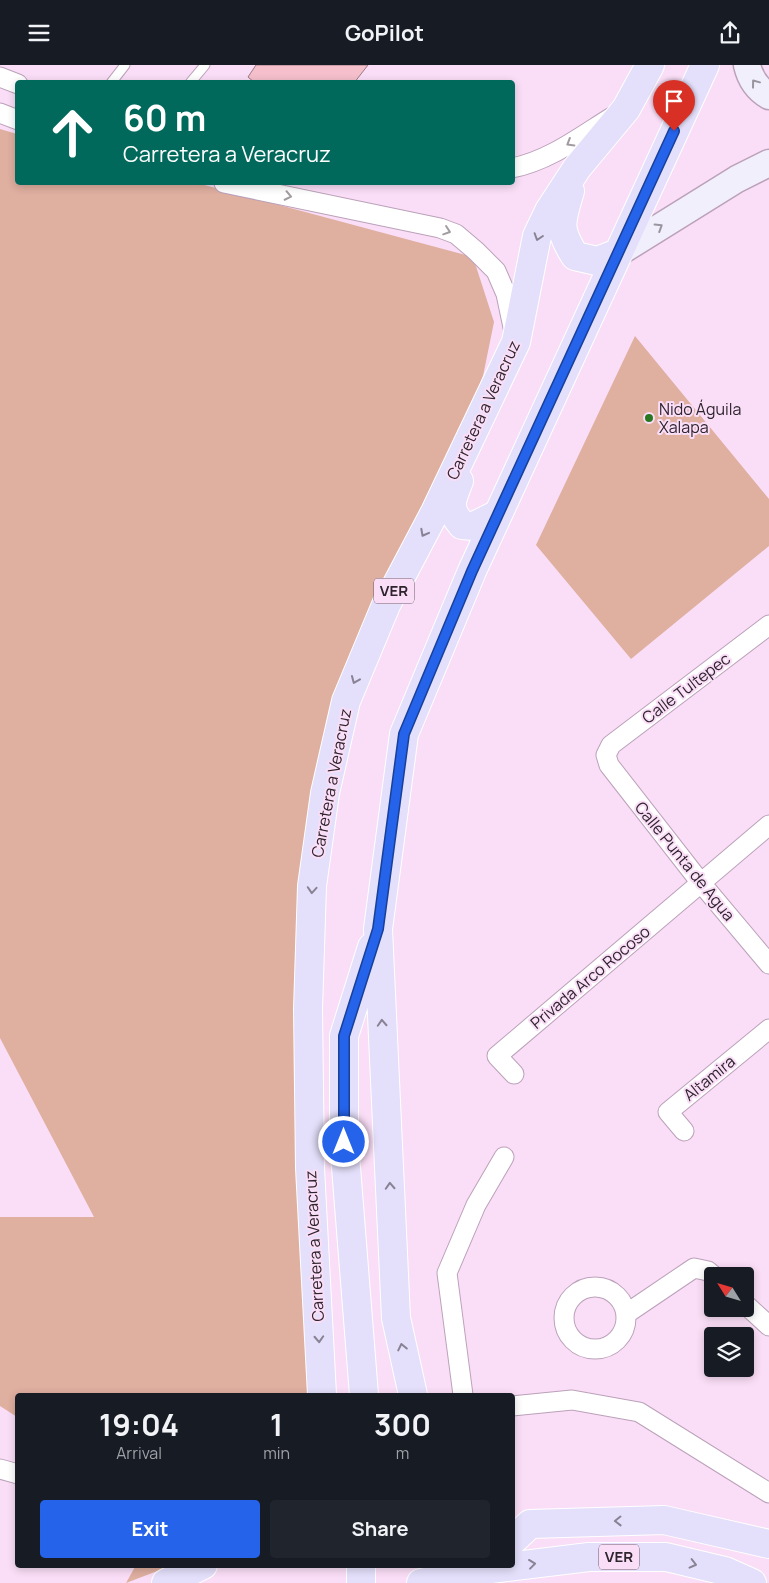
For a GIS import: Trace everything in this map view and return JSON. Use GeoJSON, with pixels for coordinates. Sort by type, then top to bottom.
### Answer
{"type":"FeatureCollection","features":[{"type":"Feature","properties":{"kind":"main road","name":"Carretera a Veracruz"},"geometry":{"type":"LineString","coordinates":[[322,1393],[310,1168],[308,1009],[312,886],[325,793],[346,701],[386,605],[435,512],[516,342],[537,236],[549,211],[577,168],[626,109],[650,65]]}},
{"type":"Feature","properties":{"kind":"main road"},"geometry":{"type":"LineString","coordinates":[[364,1393],[344,1142],[344,1036],[378,929],[404,734],[472,571],[704,65]]}},
{"type":"Feature","properties":{"kind":"main road"},"geometry":{"type":"LineString","coordinates":[[577,168],[562,219],[565,239],[576,256],[597,261],[618,253]]}},
{"type":"Feature","properties":{"kind":"main road"},"geometry":{"type":"LineString","coordinates":[[476,427],[452,499],[452,513],[462,525],[474,526],[498,514]]}},
{"type":"Feature","properties":{"kind":"main road"},"geometry":{"type":"LineString","coordinates":[[378,929],[396,1318],[413,1393]]}},
{"type":"Feature","properties":{"kind":"main road"},"geometry":{"type":"LineString","coordinates":[[308,1009],[344,1142]]}},
{"type":"Feature","properties":{"kind":"main road"},"geometry":{"type":"LineString","coordinates":[[664,1520],[658,1531],[658,1547],[666,1557]]}},
{"type":"Feature","properties":{"kind":"main road","name":"VER"},"geometry":{"type":"LineString","coordinates":[[518,1525],[664,1520],[768,1542]]}},
{"type":"Feature","properties":{"kind":"main road","name":"VER"},"geometry":{"type":"LineString","coordinates":[[515,1564],[589,1557],[666,1557],[725,1571],[752,1583]]}},
{"type":"Feature","properties":{"kind":"main road"},"geometry":{"type":"LineString","coordinates":[[166,1583],[198,1568]]}},
{"type":"Feature","properties":{"kind":"main road"},"geometry":{"type":"LineString","coordinates":[[361,1568],[361,1583]]}},
{"type":"Feature","properties":{"kind":"main road"},"geometry":{"type":"LineString","coordinates":[[421,1583],[482,1568]]}},
{"type":"Feature","properties":{"kind":"street"},"geometry":{"type":"LineString","coordinates":[[747,65],[750,76],[762,92],[769,96]]}},
{"type":"Feature","properties":{"kind":"street"},"geometry":{"type":"LineString","coordinates":[[0,77],[15,83]]}},
{"type":"Feature","properties":{"kind":"street"},"geometry":{"type":"LineString","coordinates":[[515,168],[521,167],[557,151],[626,109]]}},
{"type":"Feature","properties":{"kind":"street"},"geometry":{"type":"LineString","coordinates":[[0,113],[15,119]]}},
{"type":"Feature","properties":{"kind":"street"},"geometry":{"type":"LineString","coordinates":[[618,253],[737,179],[769,163]]}},
{"type":"Feature","properties":{"kind":"street"},"geometry":{"type":"LineString","coordinates":[[234,185],[440,228],[456,234],[496,271],[506,294],[516,342]]}},
{"type":"Feature","properties":{"kind":"street","name":"Calle Tultepec"},"geometry":{"type":"LineString","coordinates":[[606,755],[611,745],[769,625]]}},
{"type":"Feature","properties":{"kind":"street","name":"Calle Punta de Agua"},"geometry":{"type":"LineString","coordinates":[[606,755],[609,765],[701,883],[769,964]]}},
{"type":"Feature","properties":{"kind":"street"},"geometry":{"type":"LineString","coordinates":[[701,883],[769,825]]}},
{"type":"Feature","properties":{"kind":"street","name":"Privada Arco Rocoso"},"geometry":{"type":"LineString","coordinates":[[514,1074],[497,1056],[701,883]]}},
{"type":"Feature","properties":{"kind":"street","name":"Altamira"},"geometry":{"type":"LineString","coordinates":[[684,1131],[668,1112],[769,1029]]}},
{"type":"Feature","properties":{"kind":"street"},"geometry":{"type":"LineString","coordinates":[[463,1393],[447,1273],[476,1205],[504,1157]]}},
{"type":"Feature","properties":{"kind":"street"},"geometry":{"type":"LineString","coordinates":[[626,1314],[694,1268],[704,1270]]}},
{"type":"Feature","properties":{"kind":"street"},"geometry":{"type":"LineString","coordinates":[[754,1312],[769,1326]]}},
{"type":"Feature","properties":{"kind":"street"},"geometry":{"type":"LineString","coordinates":[[515,1406],[572,1400],[639,1413],[769,1493]]}},
{"type":"Feature","properties":{"kind":"street"},"geometry":{"type":"LineString","coordinates":[[0,1469],[15,1473]]}},
{"type":"Feature","properties":{"kind":"lane"},"geometry":{"type":"LineString","coordinates":[[113,80],[125,65]]}},
{"type":"Feature","properties":{"kind":"lane"},"geometry":{"type":"LineString","coordinates":[[192,80],[205,65]]}},
{"type":"Feature","properties":{"kind":"shaded area"},"geometry":{"type":"Polygon","coordinates":[[[0,129],[15,133],[15,185],[204,185],[473,257],[494,322],[483,376],[388,615],[319,799],[303,995],[308,1393],[15,1393],[15,1416],[0,1406],[0,1217],[94,1217],[0,1038],[0,129]]]}},
{"type":"Feature","properties":{"kind":"shaded area","name":"Nido Águila Xalapa"},"geometry":{"type":"Polygon","coordinates":[[[635,336],[769,499],[769,546],[631,659],[536,545],[635,336]]]}},
{"type":"Feature","properties":{"kind":"shaded area"},"geometry":{"type":"Polygon","coordinates":[[[134,1568],[165,1568],[126,1583],[134,1568]]]}},
{"type":"Feature","properties":{"kind":"building"},"geometry":{"type":"Polygon","coordinates":[[[256,65],[368,65],[356,80],[252,80],[248,77],[256,65]]]}},
{"type":"Feature","properties":{"kind":"place","name":"Nido Águila Xalapa"},"geometry":{"type":"Point","coordinates":[649,418]}},
{"type":"Feature","properties":{"kind":"route"},"geometry":{"type":"LineString","coordinates":[[344,1142],[344,1036],[378,929],[404,734],[472,571],[674,131]]}}]}
